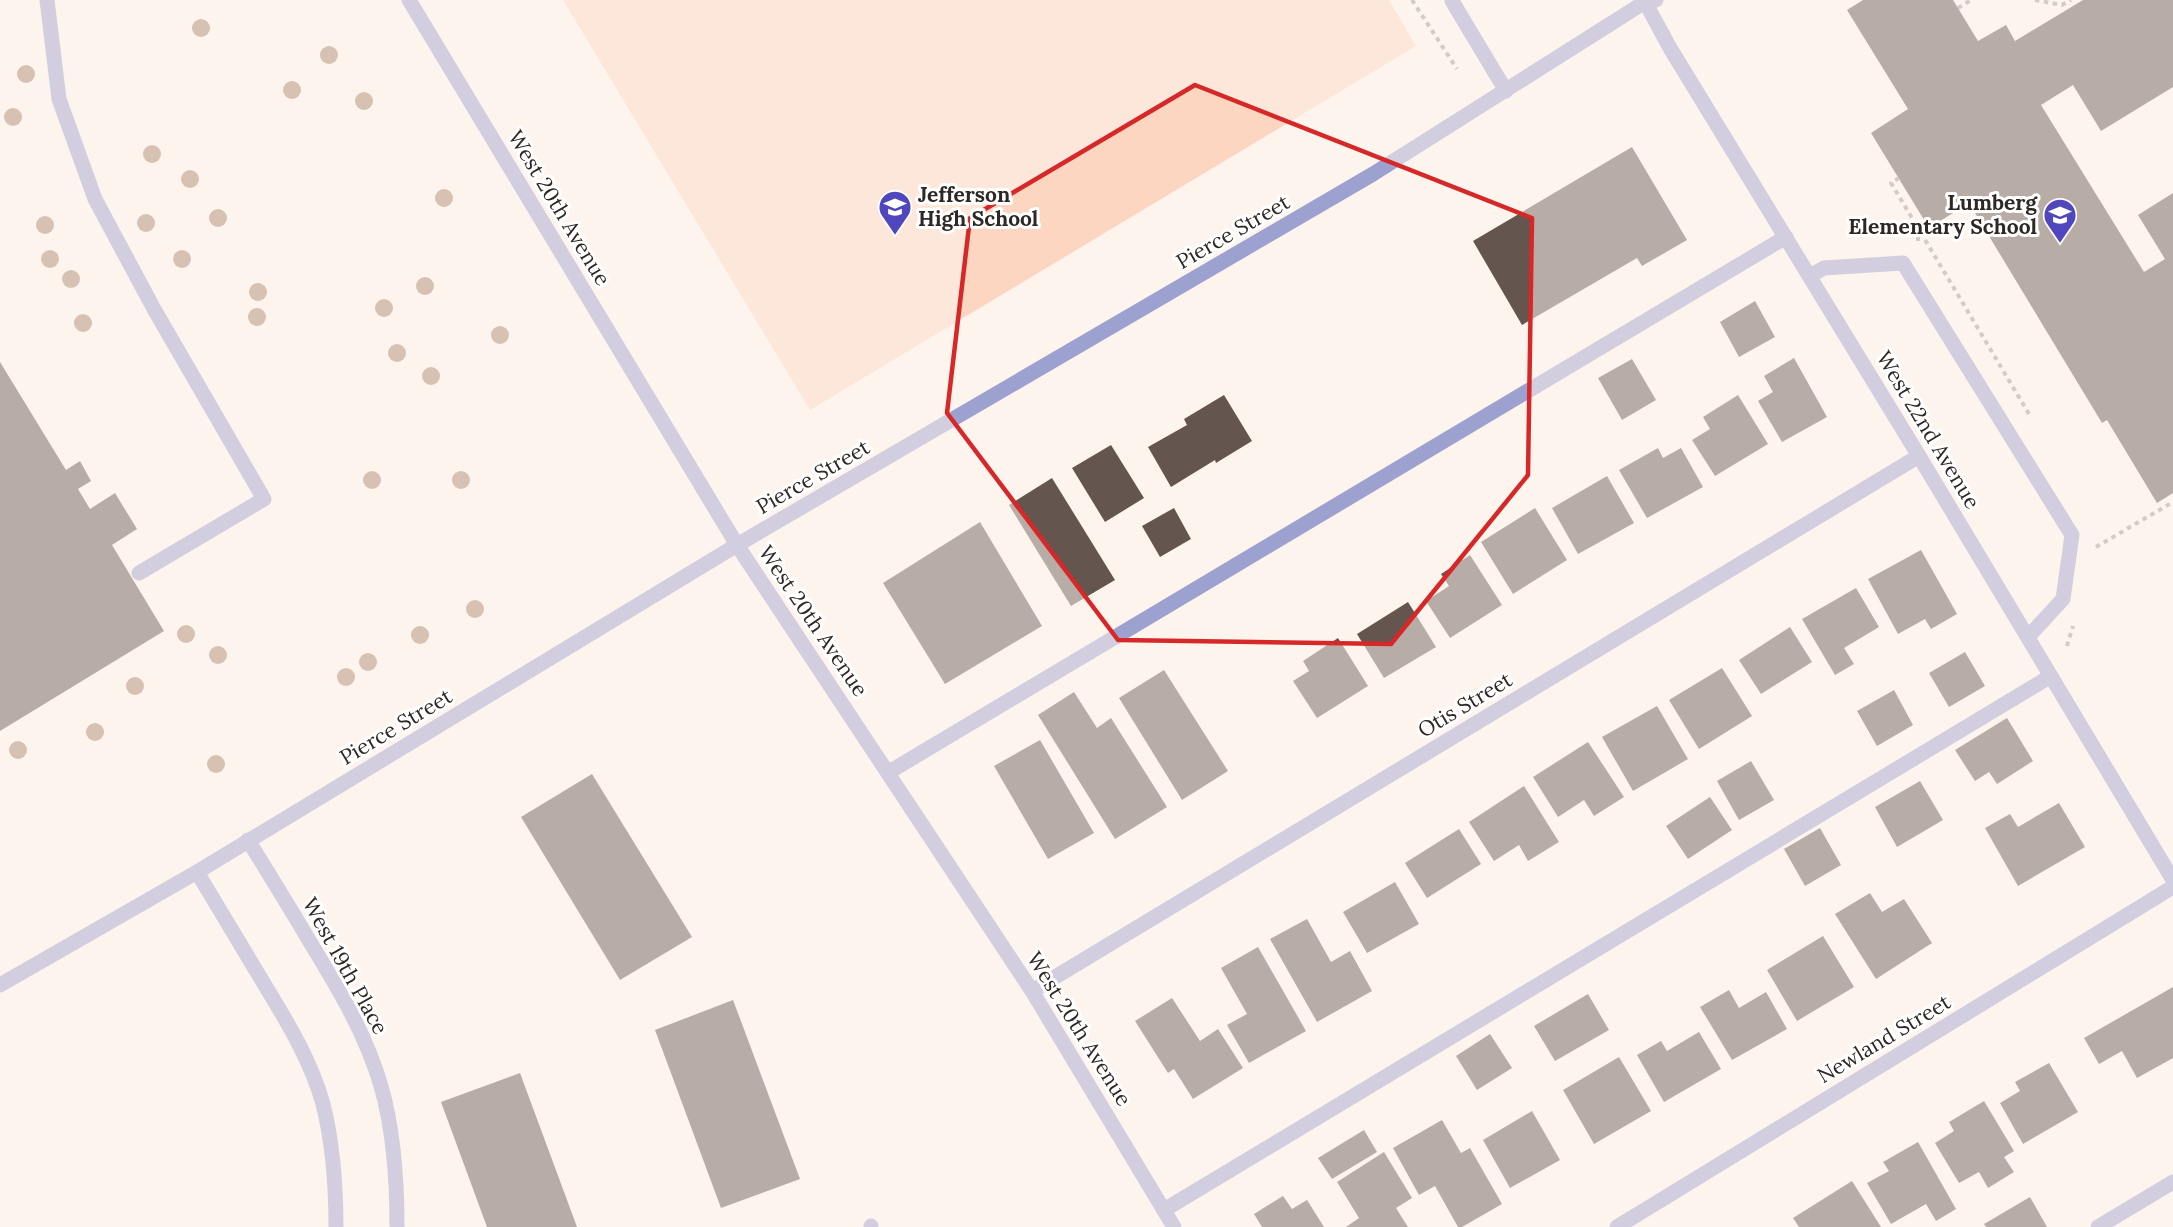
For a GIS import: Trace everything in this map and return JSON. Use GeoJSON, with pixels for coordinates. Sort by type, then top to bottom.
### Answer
{"type":"FeatureCollection","features":[{"type":"Feature","properties":{"kind":"street"},"geometry":{"type":"LineString","coordinates":[[47,0],[59,99],[95,199],[154,309],[264,499],[139,573]]}},
{"type":"Feature","properties":{"kind":"street","name":"West 20th Avenue"},"geometry":{"type":"LineString","coordinates":[[409,0],[737,545],[1032,991],[1174,1227]]}},
{"type":"Feature","properties":{"kind":"street"},"geometry":{"type":"LineString","coordinates":[[1452,1],[1506,91]]}},
{"type":"Feature","properties":{"kind":"street","name":"Pierce Street"},"geometry":{"type":"LineString","coordinates":[[0,985],[197,872],[737,545],[1373,174],[1649,1]]}},
{"type":"Feature","properties":{"kind":"street","name":"West 22nd Avenue"},"geometry":{"type":"LineString","coordinates":[[1649,1],[1670,48],[1919,456],[2173,880]]}},
{"type":"Feature","properties":{"kind":"street"},"geometry":{"type":"LineString","coordinates":[[889,772],[1786,237]]}},
{"type":"Feature","properties":{"kind":"street"},"geometry":{"type":"LineString","coordinates":[[1810,276],[1824,268],[1903,263],[2072,535],[2063,599],[2028,637]]}},
{"type":"Feature","properties":{"kind":"street","name":"Otis Street"},"geometry":{"type":"LineString","coordinates":[[1032,991],[1919,456]]}},
{"type":"Feature","properties":{"kind":"street"},"geometry":{"type":"LineString","coordinates":[[1164,1210],[2051,676]]}},
{"type":"Feature","properties":{"kind":"street","name":"West 19th Place"},"geometry":{"type":"LineString","coordinates":[[248,840],[328,972],[369,1050],[390,1122],[397,1227]]}},
{"type":"Feature","properties":{"kind":"street"},"geometry":{"type":"LineString","coordinates":[[197,872],[297,1040],[312,1073],[329,1133],[336,1201],[336,1227]]}},
{"type":"Feature","properties":{"kind":"street","name":"Newland Street"},"geometry":{"type":"LineString","coordinates":[[1617,1227],[2173,887]]}},
{"type":"Feature","properties":{"kind":"street"},"geometry":{"type":"LineString","coordinates":[[2098,1227],[2173,1182]]}},
{"type":"Feature","properties":{"kind":"path"},"geometry":{"type":"LineString","coordinates":[[1412,0],[1457,69]]}},
{"type":"Feature","properties":{"kind":"path"},"geometry":{"type":"LineString","coordinates":[[1958,8],[1971,0]]}},
{"type":"Feature","properties":{"kind":"path"},"geometry":{"type":"LineString","coordinates":[[2035,0],[2062,5],[2071,0]]}},
{"type":"Feature","properties":{"kind":"path"},"geometry":{"type":"LineString","coordinates":[[1899,178],[1891,183],[1918,228]]}},
{"type":"Feature","properties":{"kind":"path"},"geometry":{"type":"LineString","coordinates":[[2096,547],[2173,502]]}},
{"type":"Feature","properties":{"kind":"highlighted area"},"geometry":{"type":"Polygon","coordinates":[[[1195,85],[1532,218],[1528,475],[1391,644],[1118,640],[947,413],[970,218],[1195,85]]]}},
{"type":"Feature","properties":{"kind":"shaded area","name":"Jefferson High School"},"geometry":{"type":"Polygon","coordinates":[[[563,0],[1389,0],[1416,46],[810,410],[563,0]]]}},
{"type":"Feature","properties":{"kind":"building","name":"Lumberg Elementary School"},"geometry":{"type":"Polygon","coordinates":[[[1863,0],[1953,0],[1978,41],[2006,25],[2015,41],[2083,0],[2173,0],[2173,87],[2101,131],[2073,85],[2041,105],[2144,272],[2165,259],[2138,215],[2173,193],[2173,493],[2157,503],[2107,420],[2102,423],[1969,203],[1929,228],[1871,133],[1908,109],[1847,10],[1863,0]]]}},
{"type":"Feature","properties":{"kind":"building"},"geometry":{"type":"Polygon","coordinates":[[[1632,147],[1687,240],[1642,266],[1637,258],[1522,325],[1473,241],[1632,147]]]}},
{"type":"Feature","properties":{"kind":"building"},"geometry":{"type":"Polygon","coordinates":[[[1755,301],[1775,337],[1739,357],[1720,322],[1755,301]]]}},
{"type":"Feature","properties":{"kind":"building"},"geometry":{"type":"Polygon","coordinates":[[[1794,358],[1827,417],[1782,442],[1758,401],[1773,392],[1764,376],[1794,358]]]}},
{"type":"Feature","properties":{"kind":"building"},"geometry":{"type":"Polygon","coordinates":[[[1632,359],[1656,400],[1622,420],[1598,378],[1632,359]]]}},
{"type":"Feature","properties":{"kind":"building"},"geometry":{"type":"Polygon","coordinates":[[[0,362],[66,470],[80,461],[91,481],[78,489],[90,509],[115,493],[137,529],[112,545],[164,631],[0,731],[0,362]]]}},
{"type":"Feature","properties":{"kind":"building"},"geometry":{"type":"Polygon","coordinates":[[[1224,395],[1252,441],[1171,487],[1148,447],[1187,425],[1184,419],[1224,395]]]}},
{"type":"Feature","properties":{"kind":"building"},"geometry":{"type":"Polygon","coordinates":[[[1738,395],[1768,444],[1715,476],[1692,440],[1710,429],[1703,417],[1738,395]]]}},
{"type":"Feature","properties":{"kind":"building"},"geometry":{"type":"Polygon","coordinates":[[[1111,445],[1144,498],[1105,522],[1072,468],[1111,445]]]}},
{"type":"Feature","properties":{"kind":"building"},"geometry":{"type":"Polygon","coordinates":[[[1658,448],[1663,458],[1681,448],[1703,487],[1647,518],[1619,470],[1658,448]]]}},
{"type":"Feature","properties":{"kind":"building"},"geometry":{"type":"Polygon","coordinates":[[[1607,476],[1634,523],[1578,554],[1552,508],[1607,476]]]}},
{"type":"Feature","properties":{"kind":"building"},"geometry":{"type":"Polygon","coordinates":[[[1052,478],[1115,580],[1071,606],[1009,505],[1052,478]]]}},
{"type":"Feature","properties":{"kind":"building"},"geometry":{"type":"Polygon","coordinates":[[[1174,508],[1191,539],[1160,557],[1142,526],[1174,508]]]}},
{"type":"Feature","properties":{"kind":"building"},"geometry":{"type":"Polygon","coordinates":[[[1535,508],[1567,560],[1513,594],[1481,542],[1535,508]]]}},
{"type":"Feature","properties":{"kind":"building"},"geometry":{"type":"Polygon","coordinates":[[[980,522],[1042,626],[945,684],[883,583],[980,522]]]}},
{"type":"Feature","properties":{"kind":"building"},"geometry":{"type":"Polygon","coordinates":[[[1921,550],[1957,614],[1931,629],[1925,619],[1898,634],[1868,579],[1921,550]]]}},
{"type":"Feature","properties":{"kind":"building"},"geometry":{"type":"Polygon","coordinates":[[[1470,555],[1502,605],[1450,638],[1426,601],[1449,586],[1441,574],[1470,555]]]}},
{"type":"Feature","properties":{"kind":"building"},"geometry":{"type":"Polygon","coordinates":[[[1856,588],[1879,627],[1844,648],[1854,664],[1835,675],[1802,619],[1856,588]]]}},
{"type":"Feature","properties":{"kind":"building"},"geometry":{"type":"Polygon","coordinates":[[[1408,602],[1436,647],[1384,678],[1357,634],[1408,602]]]}},
{"type":"Feature","properties":{"kind":"building"},"geometry":{"type":"Polygon","coordinates":[[[1790,627],[1812,662],[1761,694],[1739,660],[1790,627]]]}},
{"type":"Feature","properties":{"kind":"building"},"geometry":{"type":"Polygon","coordinates":[[[1338,638],[1368,686],[1317,718],[1293,681],[1309,671],[1303,661],[1338,638]]]}},
{"type":"Feature","properties":{"kind":"building"},"geometry":{"type":"Polygon","coordinates":[[[1965,652],[1985,686],[1949,707],[1929,673],[1965,652]]]}},
{"type":"Feature","properties":{"kind":"building"},"geometry":{"type":"Polygon","coordinates":[[[1722,668],[1752,716],[1699,749],[1669,700],[1722,668]]]}},
{"type":"Feature","properties":{"kind":"building"},"geometry":{"type":"Polygon","coordinates":[[[1164,670],[1228,771],[1182,800],[1119,698],[1164,670]]]}},
{"type":"Feature","properties":{"kind":"building"},"geometry":{"type":"Polygon","coordinates":[[[1894,690],[1913,725],[1877,746],[1857,711],[1894,690]]]}},
{"type":"Feature","properties":{"kind":"building"},"geometry":{"type":"Polygon","coordinates":[[[1074,692],[1097,728],[1111,718],[1167,807],[1115,839],[1038,715],[1074,692]]]}},
{"type":"Feature","properties":{"kind":"building"},"geometry":{"type":"Polygon","coordinates":[[[1657,706],[1688,759],[1633,791],[1602,737],[1657,706]]]}},
{"type":"Feature","properties":{"kind":"building"},"geometry":{"type":"Polygon","coordinates":[[[2007,718],[2033,761],[1997,784],[1989,772],[1975,781],[1955,750],[2007,718]]]}},
{"type":"Feature","properties":{"kind":"building"},"geometry":{"type":"Polygon","coordinates":[[[1040,740],[1094,833],[1048,859],[994,766],[1040,740]]]}},
{"type":"Feature","properties":{"kind":"building"},"geometry":{"type":"Polygon","coordinates":[[[1588,742],[1624,797],[1594,816],[1584,800],[1558,817],[1533,777],[1588,742]]]}},
{"type":"Feature","properties":{"kind":"building"},"geometry":{"type":"Polygon","coordinates":[[[1751,761],[1774,800],[1739,820],[1717,781],[1751,761]]]}},
{"type":"Feature","properties":{"kind":"building"},"geometry":{"type":"Polygon","coordinates":[[[592,774],[692,937],[620,980],[521,817],[592,774]]]}},
{"type":"Feature","properties":{"kind":"building"},"geometry":{"type":"Polygon","coordinates":[[[1920,781],[1943,820],[1897,847],[1875,807],[1920,781]]]}},
{"type":"Feature","properties":{"kind":"building"},"geometry":{"type":"Polygon","coordinates":[[[1524,786],[1559,842],[1528,861],[1519,845],[1494,861],[1469,822],[1524,786]]]}},
{"type":"Feature","properties":{"kind":"building"},"geometry":{"type":"Polygon","coordinates":[[[1710,797],[1732,830],[1688,859],[1666,826],[1710,797]]]}},
{"type":"Feature","properties":{"kind":"building"},"geometry":{"type":"Polygon","coordinates":[[[2059,803],[2085,847],[2018,886],[1985,828],[2010,814],[2018,827],[2059,803]]]}},
{"type":"Feature","properties":{"kind":"building"},"geometry":{"type":"Polygon","coordinates":[[[1820,828],[1841,865],[1805,886],[1784,849],[1820,828]]]}},
{"type":"Feature","properties":{"kind":"building"},"geometry":{"type":"Polygon","coordinates":[[[1459,829],[1481,864],[1427,898],[1405,863],[1459,829]]]}},
{"type":"Feature","properties":{"kind":"building"},"geometry":{"type":"Polygon","coordinates":[[[1395,882],[1419,924],[1367,953],[1343,912],[1395,882]]]}},
{"type":"Feature","properties":{"kind":"building"},"geometry":{"type":"Polygon","coordinates":[[[1870,893],[1882,912],[1904,899],[1932,943],[1876,979],[1835,914],[1870,893]]]}},
{"type":"Feature","properties":{"kind":"building"},"geometry":{"type":"Polygon","coordinates":[[[1307,919],[1331,962],[1350,951],[1372,991],[1317,1022],[1270,939],[1307,919]]]}},
{"type":"Feature","properties":{"kind":"building"},"geometry":{"type":"Polygon","coordinates":[[[1823,936],[1854,987],[1797,1021],[1767,970],[1823,936]]]}},
{"type":"Feature","properties":{"kind":"building"},"geometry":{"type":"Polygon","coordinates":[[[1258,947],[1306,1031],[1249,1063],[1227,1025],[1247,1014],[1221,968],[1258,947]]]}},
{"type":"Feature","properties":{"kind":"building"},"geometry":{"type":"Polygon","coordinates":[[[2173,987],[2173,1058],[2137,1078],[2122,1051],[2099,1064],[2084,1038],[2173,987]]]}},
{"type":"Feature","properties":{"kind":"building"},"geometry":{"type":"Polygon","coordinates":[[[1729,990],[1739,1008],[1766,992],[1787,1029],[1732,1060],[1700,1007],[1729,990]]]}},
{"type":"Feature","properties":{"kind":"building"},"geometry":{"type":"Polygon","coordinates":[[[1588,994],[1609,1030],[1555,1061],[1534,1026],[1588,994]]]}},
{"type":"Feature","properties":{"kind":"building"},"geometry":{"type":"Polygon","coordinates":[[[1172,998],[1200,1041],[1218,1029],[1243,1068],[1193,1099],[1174,1069],[1168,1073],[1135,1021],[1172,998]]]}},
{"type":"Feature","properties":{"kind":"building"},"geometry":{"type":"Polygon","coordinates":[[[733,1000],[800,1179],[721,1208],[655,1030],[733,1000]]]}},
{"type":"Feature","properties":{"kind":"building"},"geometry":{"type":"Polygon","coordinates":[[[1699,1032],[1721,1069],[1664,1102],[1637,1055],[1661,1041],[1667,1051],[1699,1032]]]}},
{"type":"Feature","properties":{"kind":"building"},"geometry":{"type":"Polygon","coordinates":[[[1490,1034],[1512,1068],[1477,1090],[1456,1056],[1490,1034]]]}},
{"type":"Feature","properties":{"kind":"building"},"geometry":{"type":"Polygon","coordinates":[[[1619,1057],[1651,1111],[1594,1144],[1563,1090],[1619,1057]]]}},
{"type":"Feature","properties":{"kind":"building"},"geometry":{"type":"Polygon","coordinates":[[[2049,1063],[2078,1112],[2023,1144],[2000,1103],[2020,1091],[2015,1082],[2049,1063]]]}},
{"type":"Feature","properties":{"kind":"building"},"geometry":{"type":"Polygon","coordinates":[[[520,1073],[577,1227],[487,1227],[441,1102],[520,1073]]]}},
{"type":"Feature","properties":{"kind":"building"},"geometry":{"type":"Polygon","coordinates":[[[1984,1101],[2014,1151],[2004,1157],[2014,1172],[1988,1188],[1979,1172],[1959,1183],[1935,1143],[1954,1131],[1949,1122],[1984,1101]]]}},
{"type":"Feature","properties":{"kind":"building"},"geometry":{"type":"Polygon","coordinates":[[[1532,1111],[1560,1160],[1510,1188],[1483,1140],[1532,1111]]]}},
{"type":"Feature","properties":{"kind":"building"},"geometry":{"type":"Polygon","coordinates":[[[1442,1120],[1461,1153],[1470,1148],[1502,1204],[1462,1227],[1458,1227],[1435,1186],[1419,1195],[1393,1148],[1442,1120]]]}},
{"type":"Feature","properties":{"kind":"building"},"geometry":{"type":"Polygon","coordinates":[[[1364,1130],[1377,1152],[1332,1179],[1318,1158],[1364,1130]]]}},
{"type":"Feature","properties":{"kind":"building"},"geometry":{"type":"Polygon","coordinates":[[[1918,1142],[1956,1209],[1936,1221],[1926,1204],[1891,1224],[1867,1183],[1889,1171],[1883,1162],[1918,1142]]]}},
{"type":"Feature","properties":{"kind":"building"},"geometry":{"type":"Polygon","coordinates":[[[1384,1152],[1412,1198],[1396,1208],[1408,1227],[1346,1227],[1359,1218],[1337,1182],[1384,1152]]]}},
{"type":"Feature","properties":{"kind":"building"},"geometry":{"type":"Polygon","coordinates":[[[1852,1181],[1881,1227],[1799,1227],[1793,1218],[1852,1181]]]}},
{"type":"Feature","properties":{"kind":"building"},"geometry":{"type":"Polygon","coordinates":[[[1283,1196],[1292,1209],[1307,1200],[1324,1227],[1262,1227],[1254,1214],[1283,1196]]]}},
{"type":"Feature","properties":{"kind":"building"},"geometry":{"type":"Polygon","coordinates":[[[2030,1197],[2047,1227],[1986,1227],[1984,1224],[2030,1197]]]}},
{"type":"Feature","properties":{"kind":"place","name":"Jefferson High School"},"geometry":{"type":"Point","coordinates":[895,236]}},
{"type":"Feature","properties":{"kind":"place","name":"Lumberg Elementary School"},"geometry":{"type":"Point","coordinates":[2060,244]}}]}
